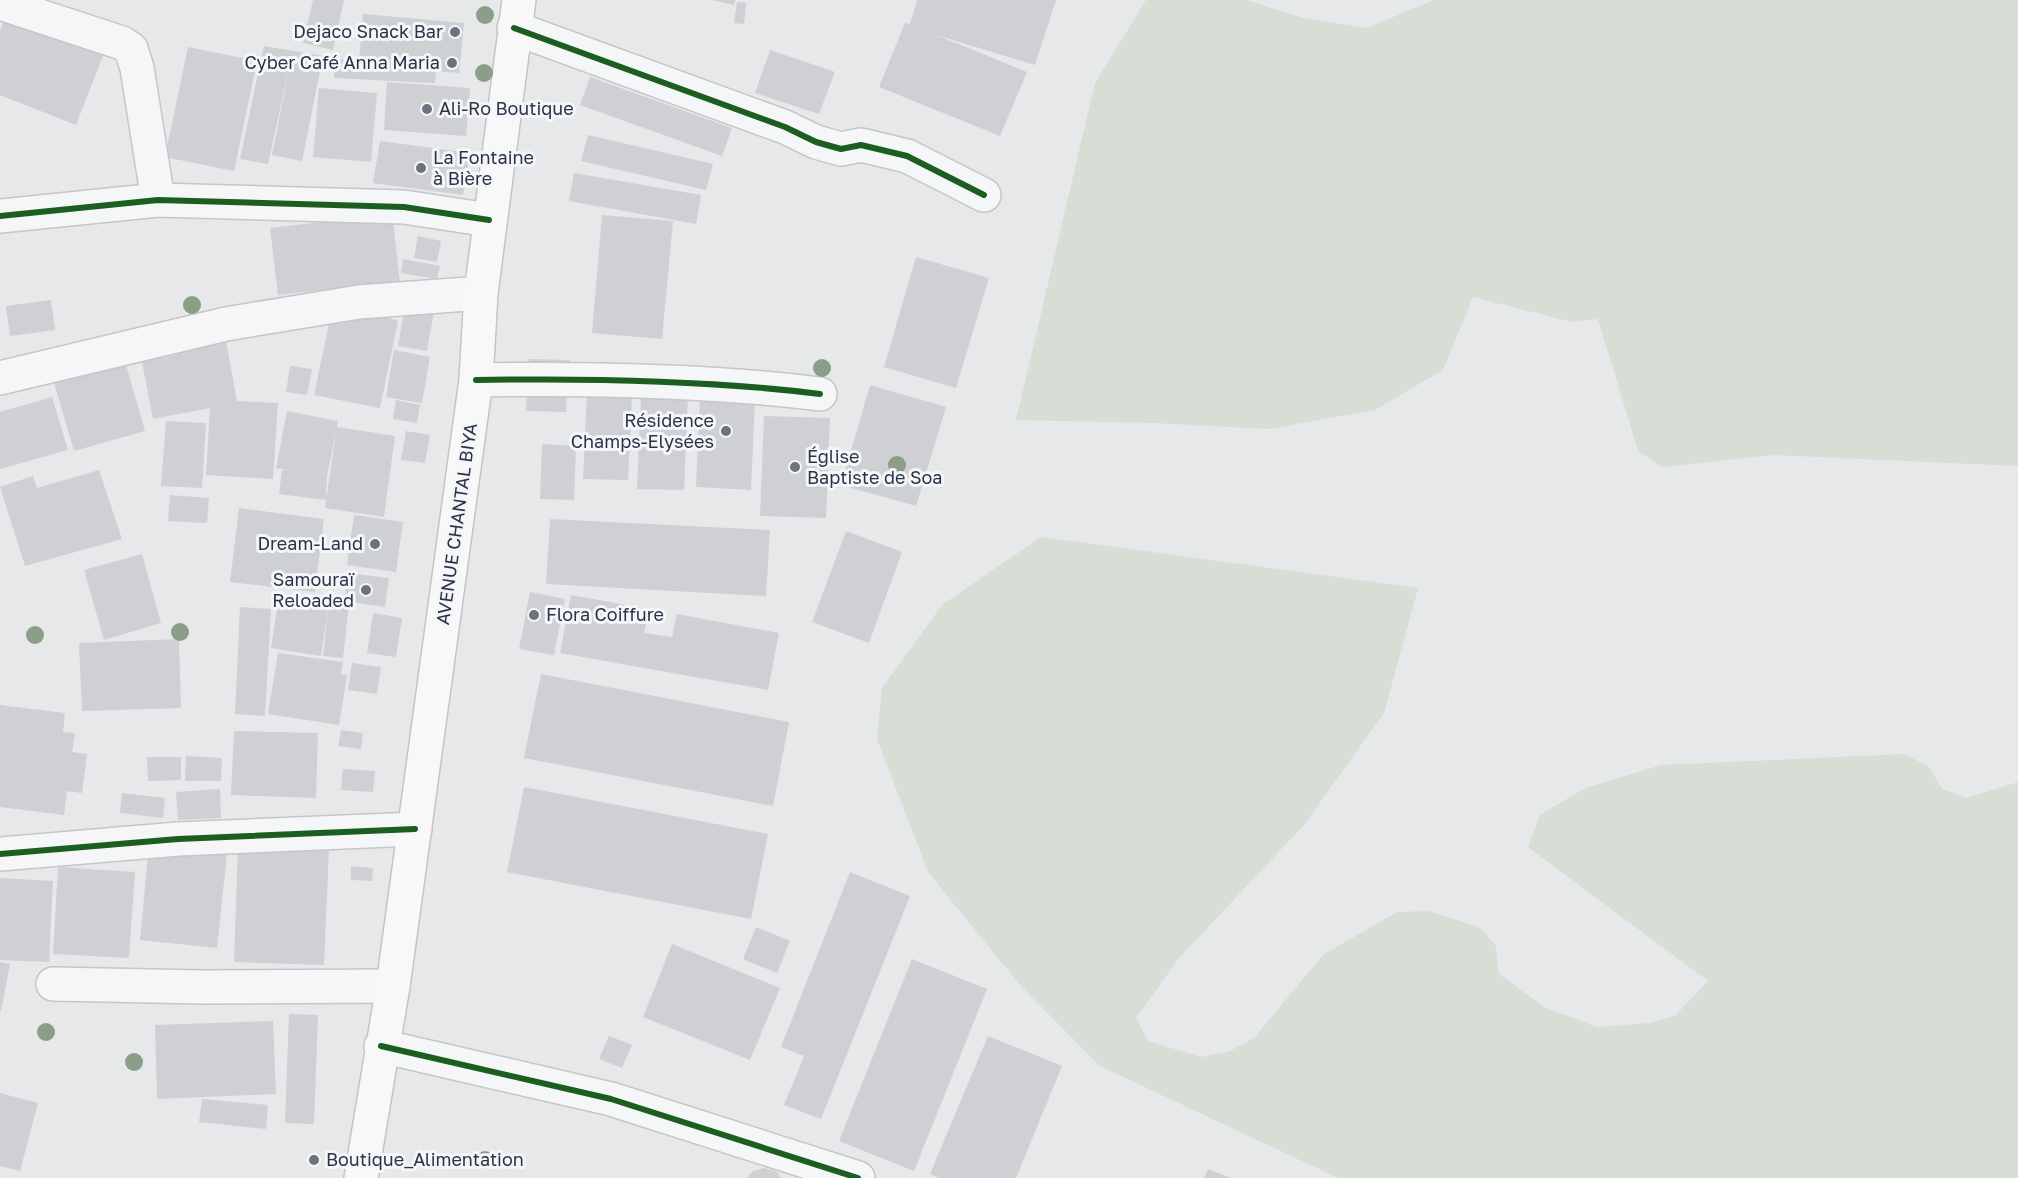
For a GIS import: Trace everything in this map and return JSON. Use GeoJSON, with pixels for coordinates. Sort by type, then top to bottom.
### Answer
{"type":"FeatureCollection","features":[{"type":"Feature","properties":{"kind":"main road","name":"AVENUE CHANTAL BIYA"},"geometry":{"type":"LineString","coordinates":[[361,1178],[381,1046],[393,986],[476,380],[481,293],[516,14]]}},
{"type":"Feature","properties":{"kind":"street"},"geometry":{"type":"LineString","coordinates":[[0,3],[122,43],[131,49],[137,68],[158,200]]}},
{"type":"Feature","properties":{"kind":"street"},"geometry":{"type":"LineString","coordinates":[[516,14],[785,126],[816,142],[840,149],[861,145],[907,156],[984,195]]}},
{"type":"Feature","properties":{"kind":"street"},"geometry":{"type":"LineString","coordinates":[[0,216],[158,200],[404,207],[489,220]]}},
{"type":"Feature","properties":{"kind":"street"},"geometry":{"type":"LineString","coordinates":[[0,378],[226,324],[359,302],[481,293]]}},
{"type":"Feature","properties":{"kind":"street"},"geometry":{"type":"LineString","coordinates":[[476,380],[550,379],[711,384],[820,394]]}},
{"type":"Feature","properties":{"kind":"street"},"geometry":{"type":"LineString","coordinates":[[0,855],[178,839],[415,829]]}},
{"type":"Feature","properties":{"kind":"street"},"geometry":{"type":"LineString","coordinates":[[53,984],[203,987],[393,986]]}},
{"type":"Feature","properties":{"kind":"street"},"geometry":{"type":"LineString","coordinates":[[381,1046],[611,1099],[858,1178]]}},
{"type":"Feature","properties":{"kind":"shaded area"},"geometry":{"type":"Polygon","coordinates":[[[1146,0],[1246,0],[1303,18],[1367,28],[1434,0],[2018,0],[2018,466],[1773,455],[1662,467],[1638,451],[1598,319],[1572,322],[1473,297],[1443,370],[1375,410],[1269,429],[1154,423],[1016,420],[1095,83],[1146,0]]]}},
{"type":"Feature","properties":{"kind":"shaded area"},"geometry":{"type":"Polygon","coordinates":[[[1041,537],[1418,588],[1384,713],[1304,825],[1179,958],[1136,1018],[1148,1041],[1201,1057],[1230,1051],[1254,1038],[1323,955],[1397,912],[1428,911],[1479,927],[1496,946],[1498,973],[1544,1007],[1597,1027],[1650,1023],[1675,1016],[1708,981],[1528,847],[1540,815],[1585,788],[1661,765],[1905,754],[1929,767],[1942,789],[1967,798],[2018,782],[2018,1178],[1338,1178],[1100,1066],[1020,985],[928,872],[877,739],[882,688],[942,605],[1041,537]]]}},
{"type":"Feature","properties":{"kind":"building"},"geometry":{"type":"Polygon","coordinates":[[[313,0],[344,0],[333,50],[303,43],[313,0]]]}},
{"type":"Feature","properties":{"kind":"building"},"geometry":{"type":"Polygon","coordinates":[[[712,0],[735,0],[734,5],[712,0]]]}},
{"type":"Feature","properties":{"kind":"building"},"geometry":{"type":"Polygon","coordinates":[[[917,0],[1056,0],[1035,65],[936,35],[1027,72],[1000,136],[879,87],[905,23],[910,24],[917,0]]]}},
{"type":"Feature","properties":{"kind":"building"},"geometry":{"type":"Polygon","coordinates":[[[737,2],[746,3],[744,24],[734,23],[737,2]]]}},
{"type":"Feature","properties":{"kind":"building"},"geometry":{"type":"Polygon","coordinates":[[[9,9],[106,48],[76,125],[0,95],[0,31],[9,9]]]}},
{"type":"Feature","properties":{"kind":"building"},"geometry":{"type":"Polygon","coordinates":[[[363,14],[464,23],[459,73],[436,71],[435,83],[334,78],[335,59],[359,61],[363,14]]]}},
{"type":"Feature","properties":{"kind":"building"},"geometry":{"type":"Polygon","coordinates":[[[264,46],[323,56],[302,161],[272,155],[290,64],[268,164],[240,159],[264,46]]]}},
{"type":"Feature","properties":{"kind":"building"},"geometry":{"type":"Polygon","coordinates":[[[188,47],[257,61],[234,171],[165,157],[188,47]]]}},
{"type":"Feature","properties":{"kind":"building"},"geometry":{"type":"Polygon","coordinates":[[[770,50],[835,72],[819,114],[755,93],[770,50]]]}},
{"type":"Feature","properties":{"kind":"building"},"geometry":{"type":"Polygon","coordinates":[[[590,77],[732,128],[722,156],[580,105],[590,77]]]}},
{"type":"Feature","properties":{"kind":"building","name":"Ali-Ro Boutique"},"geometry":{"type":"Polygon","coordinates":[[[387,82],[470,88],[466,136],[384,130],[387,82]]]}},
{"type":"Feature","properties":{"kind":"building"},"geometry":{"type":"Polygon","coordinates":[[[319,88],[377,93],[371,162],[313,157],[319,88]]]}},
{"type":"Feature","properties":{"kind":"building"},"geometry":{"type":"Polygon","coordinates":[[[588,135],[713,164],[706,190],[581,161],[588,135]]]}},
{"type":"Feature","properties":{"kind":"building","name":"La Fontaine à Bière"},"geometry":{"type":"Polygon","coordinates":[[[380,141],[470,153],[463,195],[373,183],[380,141]]]}},
{"type":"Feature","properties":{"kind":"building"},"geometry":{"type":"Polygon","coordinates":[[[574,173],[701,195],[696,224],[569,201],[574,173]]]}},
{"type":"Feature","properties":{"kind":"building"},"geometry":{"type":"Polygon","coordinates":[[[392,214],[400,281],[278,295],[270,228],[392,214]]]}},
{"type":"Feature","properties":{"kind":"building"},"geometry":{"type":"Polygon","coordinates":[[[602,215],[673,221],[662,339],[592,333],[602,215]]]}},
{"type":"Feature","properties":{"kind":"building"},"geometry":{"type":"Polygon","coordinates":[[[418,236],[441,241],[437,262],[414,258],[418,236]]]}},
{"type":"Feature","properties":{"kind":"building"},"geometry":{"type":"Polygon","coordinates":[[[916,257],[989,278],[956,388],[884,367],[916,257]]]}},
{"type":"Feature","properties":{"kind":"building"},"geometry":{"type":"Polygon","coordinates":[[[403,259],[440,266],[437,279],[401,273],[403,259]]]}},
{"type":"Feature","properties":{"kind":"building"},"geometry":{"type":"Polygon","coordinates":[[[51,300],[55,330],[10,336],[6,306],[51,300]]]}},
{"type":"Feature","properties":{"kind":"building"},"geometry":{"type":"Polygon","coordinates":[[[406,301],[435,306],[427,351],[398,346],[406,301]]]}},
{"type":"Feature","properties":{"kind":"building"},"geometry":{"type":"Polygon","coordinates":[[[366,311],[398,321],[380,408],[314,395],[330,319],[366,311]]]}},
{"type":"Feature","properties":{"kind":"building"},"geometry":{"type":"Polygon","coordinates":[[[225,335],[237,401],[278,403],[273,479],[206,475],[210,408],[153,419],[142,362],[176,355],[174,344],[225,335]]]}},
{"type":"Feature","properties":{"kind":"building"},"geometry":{"type":"Polygon","coordinates":[[[394,350],[430,357],[422,403],[386,397],[394,350]]]}},
{"type":"Feature","properties":{"kind":"building"},"geometry":{"type":"Polygon","coordinates":[[[122,351],[145,431],[74,451],[51,372],[122,351]]]}},
{"type":"Feature","properties":{"kind":"building"},"geometry":{"type":"Polygon","coordinates":[[[529,359],[569,360],[566,412],[526,411],[529,359]]]}},
{"type":"Feature","properties":{"kind":"building"},"geometry":{"type":"Polygon","coordinates":[[[290,366],[312,369],[307,395],[286,392],[290,366]]]}},
{"type":"Feature","properties":{"kind":"building"},"geometry":{"type":"Polygon","coordinates":[[[642,371],[689,374],[684,490],[637,489],[642,371]]]}},
{"type":"Feature","properties":{"kind":"building","name":"Résidence Champs-Elysées"},"geometry":{"type":"Polygon","coordinates":[[[701,373],[756,375],[751,490],[696,487],[701,373]]]}},
{"type":"Feature","properties":{"kind":"building"},"geometry":{"type":"Polygon","coordinates":[[[870,385],[946,407],[916,506],[841,485],[870,385]]]}},
{"type":"Feature","properties":{"kind":"building"},"geometry":{"type":"Polygon","coordinates":[[[587,394],[632,395],[628,480],[583,479],[587,394]]]}},
{"type":"Feature","properties":{"kind":"building"},"geometry":{"type":"Polygon","coordinates":[[[52,397],[68,450],[0,469],[0,412],[52,397]]]}},
{"type":"Feature","properties":{"kind":"building"},"geometry":{"type":"Polygon","coordinates":[[[396,400],[420,405],[417,423],[393,419],[396,400]]]}},
{"type":"Feature","properties":{"kind":"building"},"geometry":{"type":"Polygon","coordinates":[[[287,411],[338,421],[337,427],[395,436],[384,517],[325,508],[326,500],[279,494],[282,470],[291,471],[276,468],[287,411]],[[336,432],[327,476],[327,495],[336,432]]]}},
{"type":"Feature","properties":{"kind":"building","name":"Église Baptiste de Soa"},"geometry":{"type":"Polygon","coordinates":[[[764,416],[830,418],[826,518],[760,516],[764,416]]]}},
{"type":"Feature","properties":{"kind":"building"},"geometry":{"type":"Polygon","coordinates":[[[166,421],[206,423],[202,488],[161,486],[166,421]]]}},
{"type":"Feature","properties":{"kind":"building"},"geometry":{"type":"Polygon","coordinates":[[[406,431],[430,435],[425,463],[401,460],[406,431]]]}},
{"type":"Feature","properties":{"kind":"building"},"geometry":{"type":"Polygon","coordinates":[[[542,444],[576,446],[574,500],[540,499],[542,444]]]}},
{"type":"Feature","properties":{"kind":"building"},"geometry":{"type":"Polygon","coordinates":[[[99,470],[122,539],[25,566],[0,487],[33,476],[37,488],[99,470]]]}},
{"type":"Feature","properties":{"kind":"building"},"geometry":{"type":"Polygon","coordinates":[[[170,495],[209,498],[207,523],[168,521],[170,495]]]}},
{"type":"Feature","properties":{"kind":"building"},"geometry":{"type":"Polygon","coordinates":[[[239,508],[324,519],[315,592],[230,582],[239,508]]]}},
{"type":"Feature","properties":{"kind":"building","name":"Dream-Land"},"geometry":{"type":"Polygon","coordinates":[[[354,515],[403,522],[396,572],[347,565],[354,515]]]}},
{"type":"Feature","properties":{"kind":"building"},"geometry":{"type":"Polygon","coordinates":[[[550,519],[770,530],[766,596],[546,584],[550,519]]]}},
{"type":"Feature","properties":{"kind":"building"},"geometry":{"type":"Polygon","coordinates":[[[846,531],[902,552],[869,643],[812,622],[846,531]]]}},
{"type":"Feature","properties":{"kind":"building"},"geometry":{"type":"Polygon","coordinates":[[[142,554],[161,623],[104,640],[84,570],[142,554]]]}},
{"type":"Feature","properties":{"kind":"building","name":"Samouraï Reloaded"},"geometry":{"type":"Polygon","coordinates":[[[348,573],[389,578],[385,607],[344,601],[348,573]]]}},
{"type":"Feature","properties":{"kind":"building"},"geometry":{"type":"Polygon","coordinates":[[[530,592],[565,599],[554,655],[519,649],[530,592]]]}},
{"type":"Feature","properties":{"kind":"building"},"geometry":{"type":"Polygon","coordinates":[[[571,595],[649,609],[644,633],[672,637],[677,614],[779,633],[768,690],[560,653],[571,595]]]}},
{"type":"Feature","properties":{"kind":"building"},"geometry":{"type":"Polygon","coordinates":[[[329,602],[349,604],[343,658],[323,656],[329,602]]]}},
{"type":"Feature","properties":{"kind":"building"},"geometry":{"type":"Polygon","coordinates":[[[278,603],[328,610],[321,656],[271,648],[278,603]]]}},
{"type":"Feature","properties":{"kind":"building"},"geometry":{"type":"Polygon","coordinates":[[[240,607],[271,609],[265,716],[235,714],[240,607]]]}},
{"type":"Feature","properties":{"kind":"building"},"geometry":{"type":"Polygon","coordinates":[[[373,613],[402,618],[396,657],[367,653],[373,613]]]}},
{"type":"Feature","properties":{"kind":"building"},"geometry":{"type":"Polygon","coordinates":[[[179,639],[181,708],[82,711],[79,643],[179,639]]]}},
{"type":"Feature","properties":{"kind":"building"},"geometry":{"type":"Polygon","coordinates":[[[278,653],[343,662],[341,674],[347,675],[339,725],[268,714],[278,653]]]}},
{"type":"Feature","properties":{"kind":"building"},"geometry":{"type":"Polygon","coordinates":[[[352,663],[381,667],[377,694],[348,690],[352,663]]]}},
{"type":"Feature","properties":{"kind":"building"},"geometry":{"type":"Polygon","coordinates":[[[541,674],[789,722],[773,806],[524,758],[541,674]]]}},
{"type":"Feature","properties":{"kind":"building"},"geometry":{"type":"Polygon","coordinates":[[[0,705],[65,713],[63,732],[75,733],[72,752],[87,754],[82,793],[67,791],[64,815],[0,807],[0,705]]]}},
{"type":"Feature","properties":{"kind":"building"},"geometry":{"type":"Polygon","coordinates":[[[341,730],[363,733],[361,749],[338,746],[341,730]]]}},
{"type":"Feature","properties":{"kind":"building"},"geometry":{"type":"Polygon","coordinates":[[[234,731],[318,733],[316,798],[231,795],[234,731]]]}},
{"type":"Feature","properties":{"kind":"building"},"geometry":{"type":"Polygon","coordinates":[[[186,756],[222,758],[221,781],[185,781],[186,756]]]}},
{"type":"Feature","properties":{"kind":"building"},"geometry":{"type":"Polygon","coordinates":[[[147,757],[181,757],[181,780],[148,781],[147,757]]]}},
{"type":"Feature","properties":{"kind":"building"},"geometry":{"type":"Polygon","coordinates":[[[343,769],[375,771],[373,792],[341,790],[343,769]]]}},
{"type":"Feature","properties":{"kind":"building"},"geometry":{"type":"Polygon","coordinates":[[[524,787],[768,834],[751,919],[507,872],[524,787]]]}},
{"type":"Feature","properties":{"kind":"building"},"geometry":{"type":"Polygon","coordinates":[[[220,789],[221,818],[178,820],[176,792],[220,789]]]}},
{"type":"Feature","properties":{"kind":"building"},"geometry":{"type":"Polygon","coordinates":[[[122,793],[165,798],[163,818],[120,813],[122,793]]]}},
{"type":"Feature","properties":{"kind":"building"},"geometry":{"type":"Polygon","coordinates":[[[238,845],[329,848],[324,965],[234,962],[238,845]]]}},
{"type":"Feature","properties":{"kind":"building"},"geometry":{"type":"Polygon","coordinates":[[[149,846],[227,853],[217,948],[140,940],[149,846]]]}},
{"type":"Feature","properties":{"kind":"building"},"geometry":{"type":"Polygon","coordinates":[[[351,866],[373,868],[372,881],[351,880],[351,866]]]}},
{"type":"Feature","properties":{"kind":"building"},"geometry":{"type":"Polygon","coordinates":[[[58,867],[135,872],[129,958],[53,954],[58,867]]]}},
{"type":"Feature","properties":{"kind":"building"},"geometry":{"type":"Polygon","coordinates":[[[850,872],[910,896],[821,1119],[784,1105],[804,1056],[781,1047],[850,872]]]}},
{"type":"Feature","properties":{"kind":"building"},"geometry":{"type":"Polygon","coordinates":[[[0,878],[53,881],[49,962],[0,960],[0,878]]]}},
{"type":"Feature","properties":{"kind":"building"},"geometry":{"type":"Polygon","coordinates":[[[756,927],[790,941],[777,973],[743,959],[756,927]]]}},
{"type":"Feature","properties":{"kind":"building"},"geometry":{"type":"Polygon","coordinates":[[[672,944],[780,988],[750,1060],[643,1017],[672,944]]]}},
{"type":"Feature","properties":{"kind":"building"},"geometry":{"type":"Polygon","coordinates":[[[912,959],[987,989],[914,1171],[839,1141],[912,959]]]}},
{"type":"Feature","properties":{"kind":"building"},"geometry":{"type":"Polygon","coordinates":[[[0,962],[10,964],[1,1011],[0,1011],[0,962]]]}},
{"type":"Feature","properties":{"kind":"building"},"geometry":{"type":"Polygon","coordinates":[[[289,1014],[318,1015],[314,1124],[285,1123],[289,1014]]]}},
{"type":"Feature","properties":{"kind":"building"},"geometry":{"type":"Polygon","coordinates":[[[273,1021],[276,1094],[157,1099],[155,1025],[273,1021]]]}},
{"type":"Feature","properties":{"kind":"building"},"geometry":{"type":"Polygon","coordinates":[[[609,1036],[632,1045],[622,1068],[599,1059],[609,1036]]]}},
{"type":"Feature","properties":{"kind":"building"},"geometry":{"type":"Polygon","coordinates":[[[988,1036],[1062,1066],[1016,1178],[939,1178],[930,1174],[988,1036]]]}},
{"type":"Feature","properties":{"kind":"building"},"geometry":{"type":"Polygon","coordinates":[[[0,1093],[38,1103],[20,1171],[0,1166],[0,1093]]]}},
{"type":"Feature","properties":{"kind":"building"},"geometry":{"type":"Polygon","coordinates":[[[202,1099],[268,1105],[266,1129],[199,1122],[202,1099]]]}},
{"type":"Feature","properties":{"kind":"building"},"geometry":{"type":"Polygon","coordinates":[[[765,1168],[777,1172],[781,1178],[747,1178],[753,1171],[765,1168]]]}},
{"type":"Feature","properties":{"kind":"building"},"geometry":{"type":"Polygon","coordinates":[[[1208,1169],[1231,1178],[1204,1178],[1208,1169]]]}},
{"type":"Feature","properties":{"kind":"cycle path"},"geometry":{"type":"LineString","coordinates":[[514,28],[785,127],[816,142],[841,149],[861,145],[907,156],[984,195]]}},
{"type":"Feature","properties":{"kind":"cycle path"},"geometry":{"type":"LineString","coordinates":[[0,216],[158,200],[404,207],[489,220]]}},
{"type":"Feature","properties":{"kind":"cycle path"},"geometry":{"type":"LineString","coordinates":[[476,380],[649,381],[778,389],[820,394]]}},
{"type":"Feature","properties":{"kind":"cycle path"},"geometry":{"type":"LineString","coordinates":[[0,854],[178,839],[415,829]]}},
{"type":"Feature","properties":{"kind":"cycle path"},"geometry":{"type":"LineString","coordinates":[[381,1046],[611,1099],[858,1178]]}},
{"type":"Feature","properties":{"kind":"place","name":"Dejaco Snack Bar"},"geometry":{"type":"Point","coordinates":[455,32]}},
{"type":"Feature","properties":{"kind":"place","name":"Cyber Café Anna Maria"},"geometry":{"type":"Point","coordinates":[452,63]}},
{"type":"Feature","properties":{"kind":"place","name":"Ali-Ro Boutique"},"geometry":{"type":"Point","coordinates":[427,109]}},
{"type":"Feature","properties":{"kind":"place","name":"La Fontaine à Bière"},"geometry":{"type":"Point","coordinates":[421,168]}},
{"type":"Feature","properties":{"kind":"place","name":"Résidence Champs-Elysées"},"geometry":{"type":"Point","coordinates":[726,431]}},
{"type":"Feature","properties":{"kind":"place","name":"Église Baptiste de Soa"},"geometry":{"type":"Point","coordinates":[795,467]}},
{"type":"Feature","properties":{"kind":"place","name":"Dream-Land"},"geometry":{"type":"Point","coordinates":[375,544]}},
{"type":"Feature","properties":{"kind":"place","name":"Samouraï Reloaded"},"geometry":{"type":"Point","coordinates":[366,590]}},
{"type":"Feature","properties":{"kind":"place","name":"Flora Coiffure"},"geometry":{"type":"Point","coordinates":[534,615]}},
{"type":"Feature","properties":{"kind":"place","name":"Boutique_Alimentation"},"geometry":{"type":"Point","coordinates":[314,1160]}}]}
